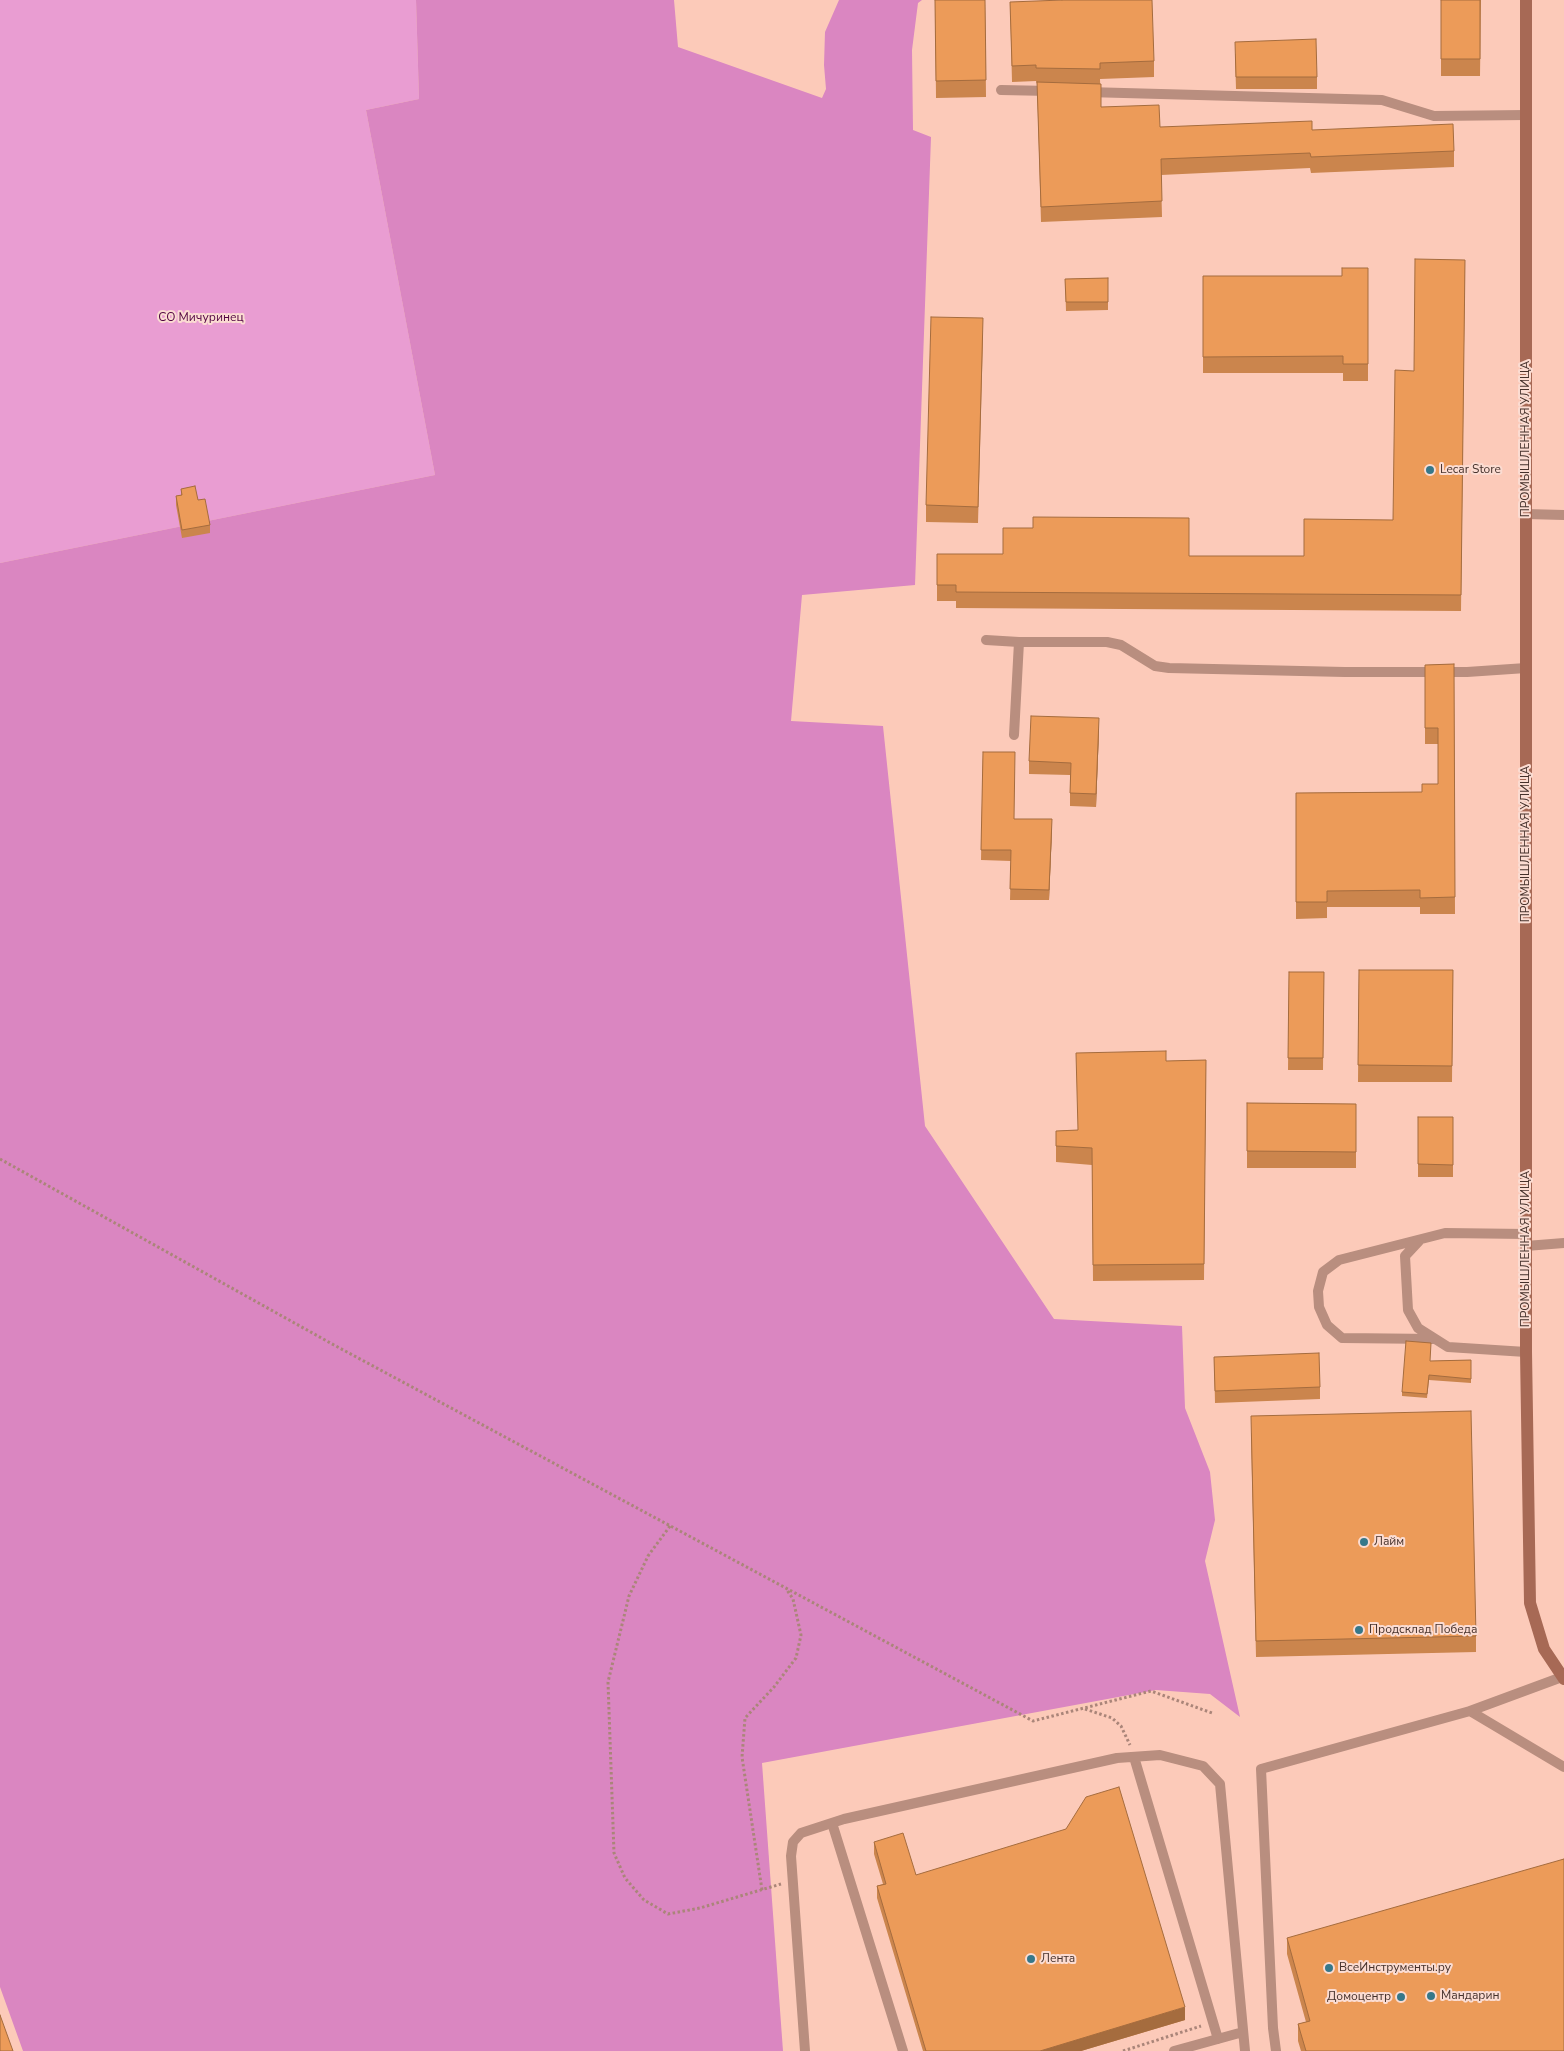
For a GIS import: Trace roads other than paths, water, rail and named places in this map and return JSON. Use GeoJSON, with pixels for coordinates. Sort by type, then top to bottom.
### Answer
{"type":"FeatureCollection","features":[{"type":"Feature","properties":{"kind":"main road","name":"ПРОМЫШЛЕННАЯ УЛИЦА"},"geometry":{"type":"LineString","coordinates":[[1526,0],[1526,1352],[1530,1602],[1544,1649],[1563,1678]]}},
{"type":"Feature","properties":{"kind":"lane"},"geometry":{"type":"LineString","coordinates":[[1001,90],[1060,91]]}},
{"type":"Feature","properties":{"kind":"lane"},"geometry":{"type":"LineString","coordinates":[[1079,92],[1382,100],[1434,116],[1526,115]]}},
{"type":"Feature","properties":{"kind":"lane"},"geometry":{"type":"LineString","coordinates":[[1526,514],[1564,514]]}},
{"type":"Feature","properties":{"kind":"lane"},"geometry":{"type":"LineString","coordinates":[[986,640],[1106,642],[1121,645],[1155,666],[1169,668],[1345,672],[1467,672],[1526,668]]}},
{"type":"Feature","properties":{"kind":"lane"},"geometry":{"type":"LineString","coordinates":[[1014,735],[1019,642]]}},
{"type":"Feature","properties":{"kind":"lane"},"geometry":{"type":"LineString","coordinates":[[1435,1339],[1342,1338],[1327,1325],[1319,1307],[1318,1291],[1323,1272],[1339,1260],[1445,1232],[1564,1243]]}},
{"type":"Feature","properties":{"kind":"lane"},"geometry":{"type":"LineString","coordinates":[[1420,1240],[1405,1256],[1408,1310],[1418,1328],[1448,1347],[1526,1352]]}},
{"type":"Feature","properties":{"kind":"lane"},"geometry":{"type":"LineString","coordinates":[[1276,2051],[1273,2028],[1261,1769],[1470,1711],[1563,1678]]}},
{"type":"Feature","properties":{"kind":"lane"},"geometry":{"type":"LineString","coordinates":[[1470,1711],[1564,1767]]}},
{"type":"Feature","properties":{"kind":"lane"},"geometry":{"type":"LineString","coordinates":[[805,2051],[791,1856],[793,1842],[801,1833],[832,1823],[1107,1760],[1160,1755],[1203,1766],[1220,1784],[1245,2051]]}},
{"type":"Feature","properties":{"kind":"lane"},"geometry":{"type":"LineString","coordinates":[[1134,1757],[1218,2039]]}},
{"type":"Feature","properties":{"kind":"lane"},"geometry":{"type":"LineString","coordinates":[[832,1823],[903,2051]]}},
{"type":"Feature","properties":{"kind":"lane"},"geometry":{"type":"LineString","coordinates":[[1174,2051],[1243,2032]]}},
{"type":"Feature","properties":{"kind":"place","name":"Lecar Store"},"geometry":{"type":"Point","coordinates":[1430,470]}},
{"type":"Feature","properties":{"kind":"place","name":"Лайм"},"geometry":{"type":"Point","coordinates":[1364,1542]}},
{"type":"Feature","properties":{"kind":"place","name":"Продсклад Победа"},"geometry":{"type":"Point","coordinates":[1359,1630]}},
{"type":"Feature","properties":{"kind":"place","name":"Лента"},"geometry":{"type":"Point","coordinates":[1031,1959]}},
{"type":"Feature","properties":{"kind":"place","name":"ВсеИнструменты.ру"},"geometry":{"type":"Point","coordinates":[1329,1968]}},
{"type":"Feature","properties":{"kind":"place","name":"Мандарин"},"geometry":{"type":"Point","coordinates":[1431,1996]}},
{"type":"Feature","properties":{"kind":"place","name":"Домоцентр"},"geometry":{"type":"Point","coordinates":[1401,1997]}},
{"type":"Feature","properties":{"kind":"park label","name":"СО Мичуринец"},"geometry":{"type":"Point","coordinates":[201,318]}}]}
